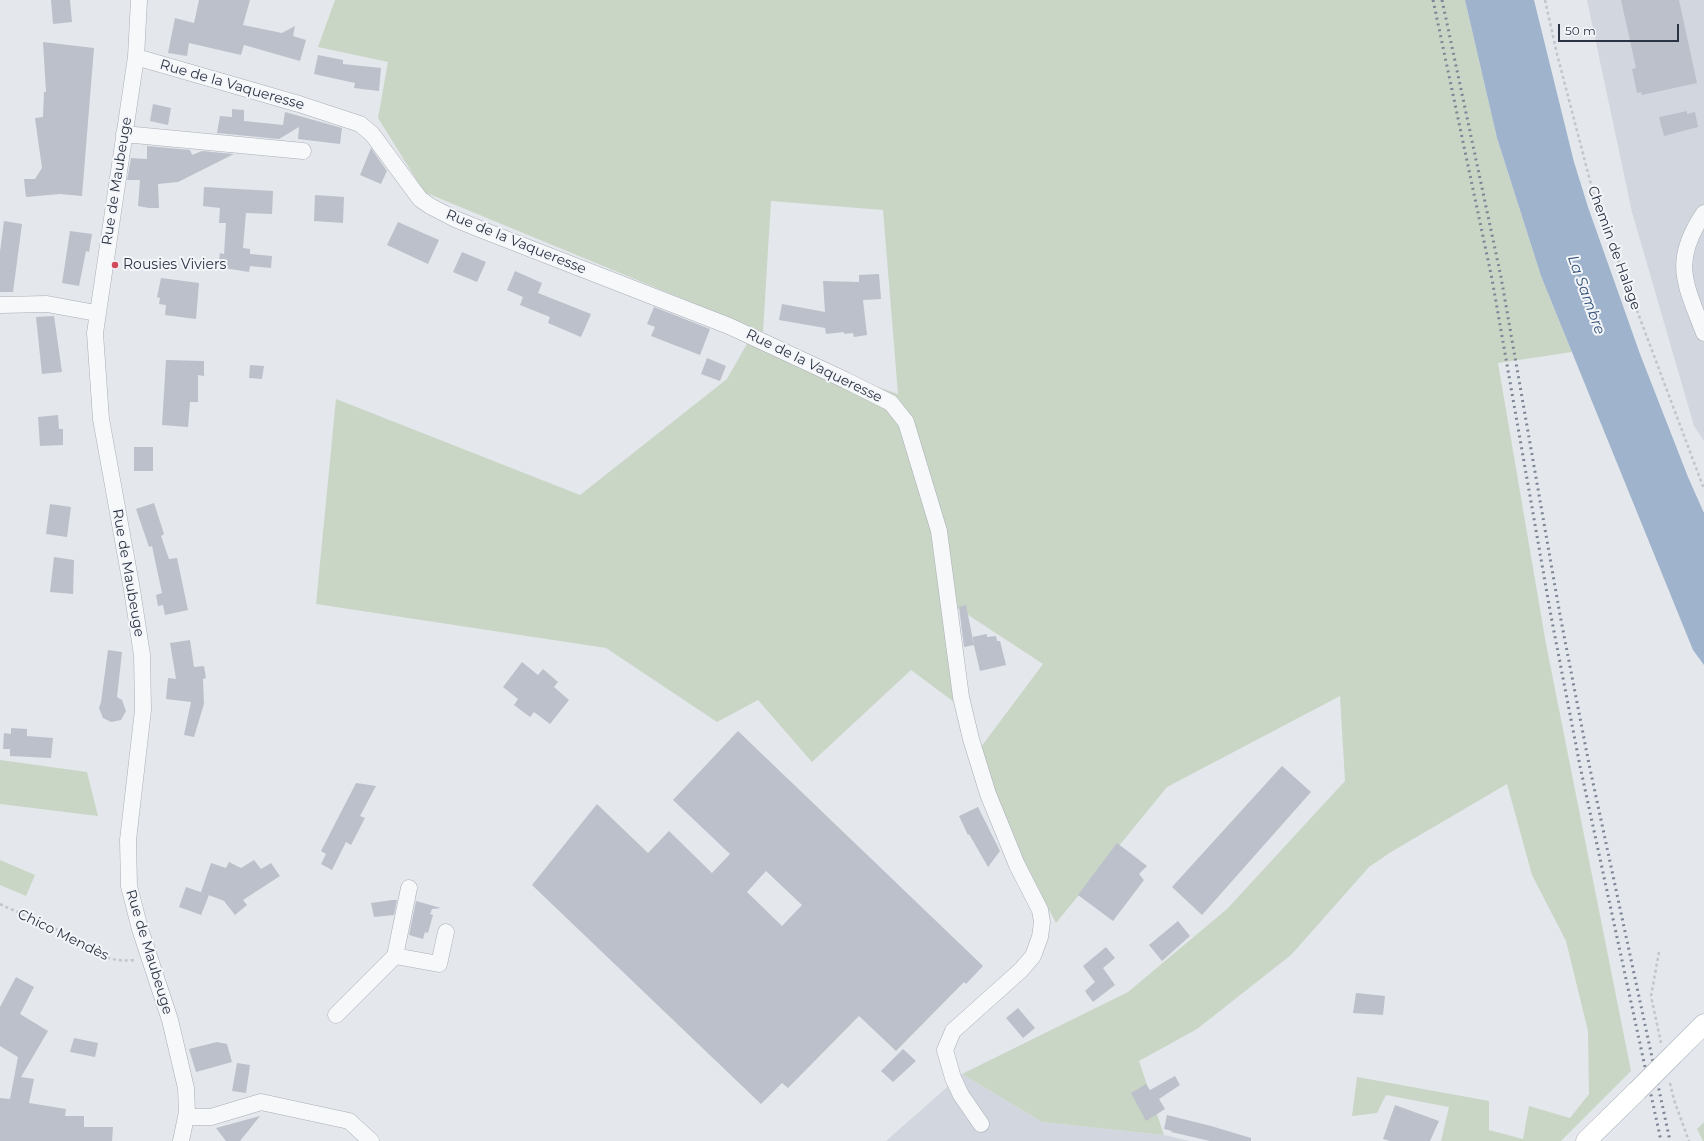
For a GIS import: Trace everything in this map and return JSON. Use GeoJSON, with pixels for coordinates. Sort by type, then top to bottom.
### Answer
{"type":"FeatureCollection","features":[{"type":"Feature","properties":{"kind":"main road"},"geometry":{"type":"LineString","coordinates":[[1586,1141],[1704,1024]]}},
{"type":"Feature","properties":{"kind":"street","name":"Rue de Maubeuge"},"geometry":{"type":"LineString","coordinates":[[139,0],[136,57],[96,313],[95,333],[101,419],[132,590],[142,655],[143,710],[127,857],[129,886],[133,905],[170,1020],[184,1076],[187,1100],[186,1117],[181,1141]]}},
{"type":"Feature","properties":{"kind":"street","name":"Rue de la Vaqueresse"},"geometry":{"type":"LineString","coordinates":[[136,57],[299,104],[360,124],[372,134],[420,199],[430,206],[485,232],[729,326],[891,403],[906,422],[939,531],[961,697],[971,739],[988,794],[1017,866],[1040,910],[1042,922],[1040,937],[1034,956],[1021,970],[953,1032],[945,1050],[953,1078],[961,1095],[981,1124]]}},
{"type":"Feature","properties":{"kind":"street"},"geometry":{"type":"LineString","coordinates":[[124,134],[303,151]]}},
{"type":"Feature","properties":{"kind":"street"},"geometry":{"type":"LineString","coordinates":[[1704,213],[1687,242],[1684,267],[1689,293],[1704,333]]}},
{"type":"Feature","properties":{"kind":"street"},"geometry":{"type":"LineString","coordinates":[[0,305],[47,304],[96,313]]}},
{"type":"Feature","properties":{"kind":"street"},"geometry":{"type":"LineString","coordinates":[[336,1015],[395,956],[409,888]]}},
{"type":"Feature","properties":{"kind":"street"},"geometry":{"type":"LineString","coordinates":[[395,956],[438,964],[446,932]]}},
{"type":"Feature","properties":{"kind":"street"},"geometry":{"type":"LineString","coordinates":[[186,1117],[211,1117],[261,1102],[349,1121],[371,1141]]}},
{"type":"Feature","properties":{"kind":"path","name":"Chemin de Halage"},"geometry":{"type":"LineString","coordinates":[[1545,0],[1557,54],[1594,196],[1704,489]]}},
{"type":"Feature","properties":{"kind":"path","name":"Chico Mendès"},"geometry":{"type":"LineString","coordinates":[[0,904],[71,936],[91,950],[107,958],[117,961],[150,958]]}},
{"type":"Feature","properties":{"kind":"shaded area"},"geometry":{"type":"Polygon","coordinates":[[[1587,0],[1704,0],[1704,441],[1694,426],[1632,212],[1587,0]]]}},
{"type":"Feature","properties":{"kind":"shaded area"},"geometry":{"type":"Polygon","coordinates":[[[962,1074],[1042,1122],[1164,1135],[1190,1141],[886,1141],[962,1074]]]}},
{"type":"Feature","properties":{"kind":"green space"},"geometry":{"type":"Polygon","coordinates":[[[335,0],[1465,0],[1497,138],[1541,276],[1572,352],[1498,363],[1546,644],[1631,1071],[1561,1141],[1441,1141],[1449,1107],[1386,1095],[1377,1113],[1352,1116],[1357,1077],[1489,1101],[1489,1130],[1523,1139],[1529,1106],[1570,1118],[1589,1094],[1588,1031],[1566,941],[1532,875],[1507,784],[1391,852],[1369,867],[1291,955],[1197,1029],[1139,1061],[1164,1135],[1042,1122],[962,1074],[1128,992],[1227,909],[1345,781],[1340,696],[1167,787],[1056,923],[1008,833],[981,747],[1043,664],[956,607],[954,702],[911,670],[812,762],[758,700],[717,722],[606,648],[316,604],[336,399],[580,495],[727,379],[748,342],[898,394],[883,210],[771,201],[763,332],[424,192],[378,118],[388,62],[318,47],[335,0]]]}},
{"type":"Feature","properties":{"kind":"green space"},"geometry":{"type":"Polygon","coordinates":[[[0,760],[87,772],[98,816],[0,804],[0,760]]]}},
{"type":"Feature","properties":{"kind":"green space"},"geometry":{"type":"Polygon","coordinates":[[[0,860],[35,875],[26,896],[0,885],[0,860]]]}},
{"type":"Feature","properties":{"kind":"green space"},"geometry":{"type":"Polygon","coordinates":[[[1704,1122],[1704,1141],[1703,1141],[1697,1129],[1704,1122]]]}},
{"type":"Feature","properties":{"kind":"water","name":"La Sambre"},"geometry":{"type":"Polygon","coordinates":[[[1465,0],[1534,0],[1574,162],[1588,207],[1640,354],[1688,477],[1704,513],[1704,665],[1693,650],[1541,276],[1497,138],[1465,0]]]}},
{"type":"Feature","properties":{"kind":"building"},"geometry":{"type":"Polygon","coordinates":[[[51,0],[70,0],[72,22],[53,24],[51,0]]]}},
{"type":"Feature","properties":{"kind":"building"},"geometry":{"type":"Polygon","coordinates":[[[199,0],[250,0],[243,25],[282,33],[295,26],[293,36],[306,40],[300,61],[244,45],[241,55],[189,43],[187,56],[168,53],[175,18],[194,23],[199,0]]]}},
{"type":"Feature","properties":{"kind":"building"},"geometry":{"type":"Polygon","coordinates":[[[1621,0],[1679,0],[1697,83],[1642,95],[1641,92],[1637,93],[1632,69],[1636,68],[1621,0]]]}},
{"type":"Feature","properties":{"kind":"building"},"geometry":{"type":"Polygon","coordinates":[[[43,42],[94,48],[82,196],[60,194],[26,197],[24,179],[35,179],[42,168],[35,118],[43,117],[44,92],[46,92],[43,42]]]}},
{"type":"Feature","properties":{"kind":"building"},"geometry":{"type":"Polygon","coordinates":[[[318,55],[343,60],[343,64],[381,68],[379,91],[354,88],[355,83],[314,74],[318,55]]]}},
{"type":"Feature","properties":{"kind":"building"},"geometry":{"type":"Polygon","coordinates":[[[153,104],[171,108],[168,125],[150,121],[153,104]]]}},
{"type":"Feature","properties":{"kind":"building"},"geometry":{"type":"Polygon","coordinates":[[[232,109],[244,110],[244,121],[283,125],[285,112],[342,128],[340,144],[298,139],[299,127],[279,139],[217,133],[220,116],[232,117],[232,109]]]}},
{"type":"Feature","properties":{"kind":"building"},"geometry":{"type":"Polygon","coordinates":[[[1687,111],[1687,114],[1695,112],[1698,127],[1664,136],[1659,117],[1687,111]]]}},
{"type":"Feature","properties":{"kind":"building"},"geometry":{"type":"Polygon","coordinates":[[[147,146],[190,150],[192,155],[202,151],[234,154],[178,182],[158,184],[159,208],[149,208],[138,206],[140,180],[127,180],[131,158],[147,159],[147,146]]]}},
{"type":"Feature","properties":{"kind":"building"},"geometry":{"type":"Polygon","coordinates":[[[371,148],[387,171],[381,184],[360,175],[371,148]]]}},
{"type":"Feature","properties":{"kind":"building"},"geometry":{"type":"Polygon","coordinates":[[[204,187],[273,191],[272,214],[246,213],[243,248],[250,249],[250,254],[272,256],[271,268],[250,266],[249,272],[218,267],[220,253],[224,254],[226,223],[219,223],[220,208],[203,206],[204,187]]]}},
{"type":"Feature","properties":{"kind":"building"},"geometry":{"type":"Polygon","coordinates":[[[315,195],[344,197],[343,223],[314,221],[315,195]]]}},
{"type":"Feature","properties":{"kind":"building"},"geometry":{"type":"Polygon","coordinates":[[[4,221],[22,224],[13,292],[0,292],[0,252],[4,221]]]}},
{"type":"Feature","properties":{"kind":"building"},"geometry":{"type":"Polygon","coordinates":[[[398,222],[439,240],[428,264],[387,245],[398,222]]]}},
{"type":"Feature","properties":{"kind":"building"},"geometry":{"type":"Polygon","coordinates":[[[70,231],[92,234],[89,252],[86,251],[79,286],[62,283],[70,231]]]}},
{"type":"Feature","properties":{"kind":"building"},"geometry":{"type":"Polygon","coordinates":[[[462,252],[486,262],[477,282],[453,272],[462,252]]]}},
{"type":"Feature","properties":{"kind":"building"},"geometry":{"type":"Polygon","coordinates":[[[515,271],[542,283],[538,293],[591,314],[581,337],[548,323],[550,317],[520,305],[523,297],[507,290],[515,271]]]}},
{"type":"Feature","properties":{"kind":"building"},"geometry":{"type":"Polygon","coordinates":[[[879,274],[881,299],[863,300],[867,335],[854,337],[853,333],[844,334],[844,332],[826,334],[825,328],[779,320],[782,304],[825,312],[823,281],[859,282],[859,275],[879,274]]]}},
{"type":"Feature","properties":{"kind":"building"},"geometry":{"type":"Polygon","coordinates":[[[161,278],[199,283],[196,319],[165,315],[166,305],[159,304],[160,298],[157,297],[161,278]]]}},
{"type":"Feature","properties":{"kind":"building"},"geometry":{"type":"Polygon","coordinates":[[[654,307],[710,329],[700,355],[651,336],[655,327],[647,324],[654,307]]]}},
{"type":"Feature","properties":{"kind":"building"},"geometry":{"type":"Polygon","coordinates":[[[54,316],[62,372],[42,374],[36,317],[54,316]]]}},
{"type":"Feature","properties":{"kind":"building"},"geometry":{"type":"Polygon","coordinates":[[[707,358],[726,366],[720,381],[701,374],[707,358]]]}},
{"type":"Feature","properties":{"kind":"building"},"geometry":{"type":"Polygon","coordinates":[[[166,360],[204,361],[204,376],[198,375],[198,402],[190,402],[188,427],[162,425],[166,360]]]}},
{"type":"Feature","properties":{"kind":"building"},"geometry":{"type":"Polygon","coordinates":[[[250,365],[264,366],[262,379],[249,378],[250,365]]]}},
{"type":"Feature","properties":{"kind":"building"},"geometry":{"type":"Polygon","coordinates":[[[58,415],[59,429],[63,429],[63,445],[40,446],[38,417],[58,415]]]}},
{"type":"Feature","properties":{"kind":"building"},"geometry":{"type":"Polygon","coordinates":[[[134,447],[153,447],[153,471],[134,471],[134,447]]]}},
{"type":"Feature","properties":{"kind":"building"},"geometry":{"type":"Polygon","coordinates":[[[154,503],[164,534],[161,536],[169,559],[177,558],[188,610],[165,615],[163,605],[158,606],[156,595],[162,593],[152,546],[149,547],[136,509],[154,503]]]}},
{"type":"Feature","properties":{"kind":"building"},"geometry":{"type":"Polygon","coordinates":[[[50,504],[71,507],[67,537],[46,534],[50,504]]]}},
{"type":"Feature","properties":{"kind":"building"},"geometry":{"type":"Polygon","coordinates":[[[54,557],[74,560],[73,594],[50,592],[54,557]]]}},
{"type":"Feature","properties":{"kind":"building"},"geometry":{"type":"Polygon","coordinates":[[[966,605],[974,645],[964,647],[959,607],[966,605]]]}},
{"type":"Feature","properties":{"kind":"building"},"geometry":{"type":"Polygon","coordinates":[[[987,634],[987,637],[996,636],[997,641],[1000,641],[1006,665],[980,671],[972,637],[987,634]]]}},
{"type":"Feature","properties":{"kind":"building"},"geometry":{"type":"Polygon","coordinates":[[[190,640],[194,667],[204,666],[206,678],[203,679],[204,704],[194,737],[184,735],[191,702],[166,699],[168,678],[176,679],[170,643],[190,640]]]}},
{"type":"Feature","properties":{"kind":"building"},"geometry":{"type":"Polygon","coordinates":[[[108,650],[122,652],[117,697],[122,700],[126,711],[121,720],[111,722],[103,718],[99,708],[108,650]]]}},
{"type":"Feature","properties":{"kind":"building"},"geometry":{"type":"Polygon","coordinates":[[[522,662],[538,675],[543,669],[558,682],[554,687],[569,700],[550,724],[534,712],[530,717],[514,705],[518,699],[503,687],[522,662]]]}},
{"type":"Feature","properties":{"kind":"building"},"geometry":{"type":"Polygon","coordinates":[[[11,728],[27,729],[27,736],[53,738],[51,758],[10,756],[10,749],[3,749],[4,733],[11,734],[11,728]]]}},
{"type":"Feature","properties":{"kind":"building"},"geometry":{"type":"Polygon","coordinates":[[[738,731],[983,966],[966,984],[964,982],[896,1051],[859,1016],[788,1088],[782,1083],[761,1104],[532,885],[597,804],[648,853],[669,831],[712,873],[730,854],[673,800],[738,731]],[[766,871],[747,892],[782,926],[802,905],[766,871]]]}},
{"type":"Feature","properties":{"kind":"building"},"geometry":{"type":"Polygon","coordinates":[[[1282,766],[1311,792],[1202,915],[1172,887],[1282,766]]]}},
{"type":"Feature","properties":{"kind":"building"},"geometry":{"type":"Polygon","coordinates":[[[356,783],[376,786],[360,816],[365,818],[351,845],[346,842],[332,870],[321,864],[326,854],[321,851],[356,783]]]}},
{"type":"Feature","properties":{"kind":"building"},"geometry":{"type":"Polygon","coordinates":[[[978,807],[1000,851],[988,867],[969,834],[968,835],[959,816],[978,807]]]}},
{"type":"Feature","properties":{"kind":"building"},"geometry":{"type":"Polygon","coordinates":[[[1117,843],[1147,866],[1139,874],[1144,880],[1113,921],[1078,895],[1117,843]]]}},
{"type":"Feature","properties":{"kind":"building"},"geometry":{"type":"Polygon","coordinates":[[[254,860],[261,869],[271,863],[280,876],[243,900],[247,905],[235,915],[224,901],[201,892],[211,863],[226,868],[229,862],[241,868],[254,860]]]}},
{"type":"Feature","properties":{"kind":"building"},"geometry":{"type":"Polygon","coordinates":[[[186,887],[209,895],[201,915],[179,907],[186,887]]]}},
{"type":"Feature","properties":{"kind":"building"},"geometry":{"type":"Polygon","coordinates":[[[397,900],[394,915],[374,917],[371,903],[397,900]]]}},
{"type":"Feature","properties":{"kind":"building"},"geometry":{"type":"Polygon","coordinates":[[[416,901],[441,908],[432,909],[430,914],[433,915],[428,933],[425,932],[423,939],[409,935],[416,901]]]}},
{"type":"Feature","properties":{"kind":"building"},"geometry":{"type":"Polygon","coordinates":[[[1178,921],[1190,936],[1162,961],[1149,945],[1178,921]]]}},
{"type":"Feature","properties":{"kind":"building"},"geometry":{"type":"Polygon","coordinates":[[[1106,947],[1115,958],[1103,968],[1115,985],[1093,1002],[1085,991],[1095,982],[1083,966],[1106,947]]]}},
{"type":"Feature","properties":{"kind":"building"},"geometry":{"type":"Polygon","coordinates":[[[16,977],[34,987],[20,1014],[48,1031],[21,1077],[34,1079],[29,1103],[66,1109],[65,1116],[84,1116],[84,1127],[113,1127],[112,1141],[0,1141],[0,1098],[10,1099],[18,1057],[0,1046],[0,1007],[16,977]]]}},
{"type":"Feature","properties":{"kind":"building"},"geometry":{"type":"Polygon","coordinates":[[[1356,993],[1385,996],[1383,1015],[1353,1013],[1356,993]]]}},
{"type":"Feature","properties":{"kind":"building"},"geometry":{"type":"Polygon","coordinates":[[[1018,1008],[1035,1028],[1023,1038],[1006,1018],[1018,1008]]]}},
{"type":"Feature","properties":{"kind":"building"},"geometry":{"type":"Polygon","coordinates":[[[74,1038],[98,1043],[95,1057],[70,1052],[74,1038]]]}},
{"type":"Feature","properties":{"kind":"building"},"geometry":{"type":"Polygon","coordinates":[[[217,1042],[227,1044],[232,1062],[196,1072],[189,1049],[217,1042]]]}},
{"type":"Feature","properties":{"kind":"building"},"geometry":{"type":"Polygon","coordinates":[[[903,1049],[916,1061],[893,1082],[881,1071],[903,1049]]]}},
{"type":"Feature","properties":{"kind":"building"},"geometry":{"type":"Polygon","coordinates":[[[237,1063],[250,1065],[246,1093],[232,1091],[237,1063]]]}},
{"type":"Feature","properties":{"kind":"building"},"geometry":{"type":"Polygon","coordinates":[[[1175,1076],[1180,1085],[1159,1099],[1165,1109],[1146,1121],[1131,1093],[1146,1084],[1150,1090],[1175,1076]]]}},
{"type":"Feature","properties":{"kind":"building"},"geometry":{"type":"Polygon","coordinates":[[[1395,1105],[1439,1121],[1430,1141],[1390,1141],[1383,1139],[1395,1105]]]}},
{"type":"Feature","properties":{"kind":"building"},"geometry":{"type":"Polygon","coordinates":[[[1167,1115],[1251,1138],[1251,1141],[1210,1141],[1171,1132],[1172,1131],[1164,1129],[1167,1115]]]}},
{"type":"Feature","properties":{"kind":"building"},"geometry":{"type":"Polygon","coordinates":[[[260,1116],[240,1141],[226,1141],[216,1128],[260,1116]]]}},
{"type":"Feature","properties":{"kind":"railway"},"geometry":{"type":"LineString","coordinates":[[1433,0],[1492,279],[1551,616],[1580,766],[1661,1141]]}},
{"type":"Feature","properties":{"kind":"railway"},"geometry":{"type":"LineString","coordinates":[[1442,0],[1501,277],[1560,615],[1589,764],[1670,1141]]}},
{"type":"Feature","properties":{"kind":"place","name":"Rousies Viviers"},"geometry":{"type":"Point","coordinates":[115,265]}}]}
